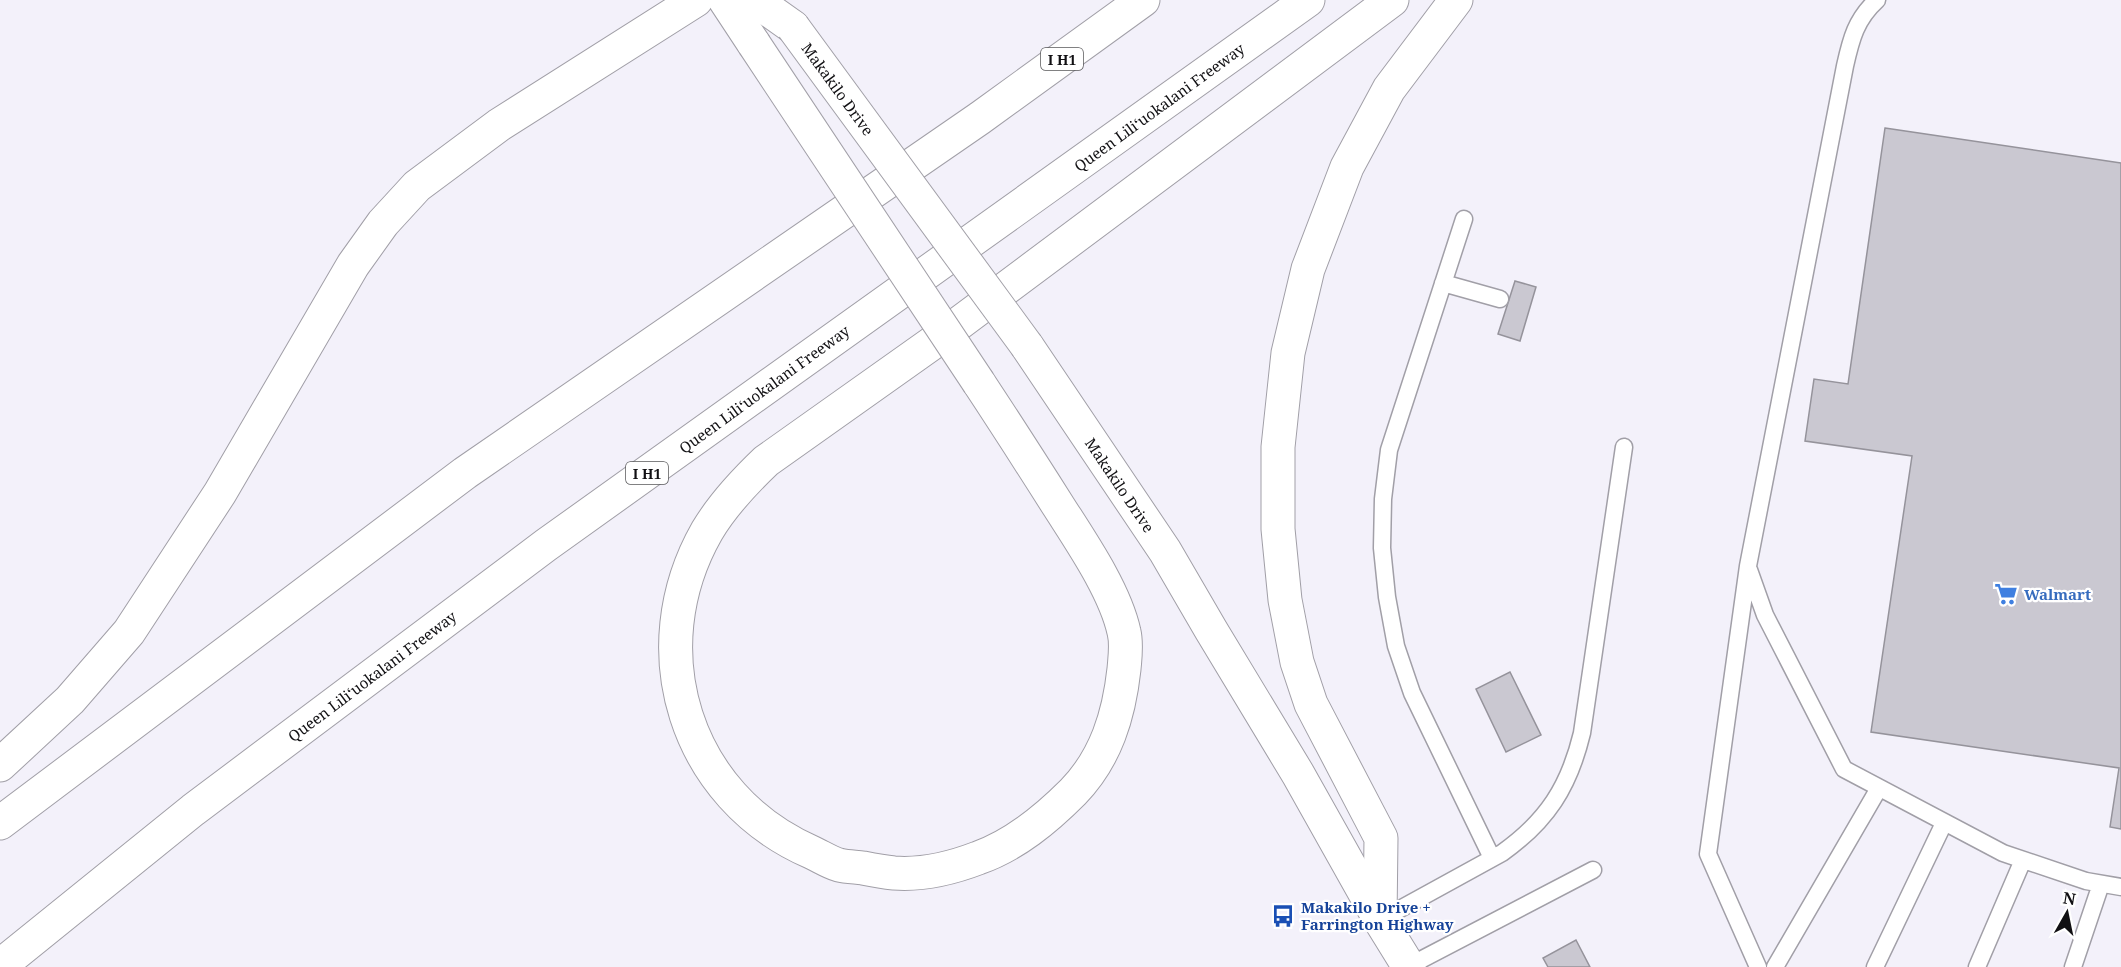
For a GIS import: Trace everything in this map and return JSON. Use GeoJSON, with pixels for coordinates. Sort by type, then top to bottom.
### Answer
{"type":"FeatureCollection","features":[{"type":"Feature","properties":{"kind":"main road"},"geometry":{"type":"LineString","coordinates":[[0,765],[70,700],[129,632],[220,493],[353,265],[383,224],[417,186],[499,124],[696,0]]}},
{"type":"Feature","properties":{"kind":"main road"},"geometry":{"type":"LineString","coordinates":[[725,0],[754,44],[980,382],[1085,548],[1119,615],[1125,636],[1122,686],[1112,730],[1100,757],[1083,782],[1046,818],[1004,847],[951,867],[894,873],[840,865],[796,845],[751,815],[715,775],[690,728],[677,676],[675,649],[677,618],[684,588],[707,531],[744,482],[766,461],[938,339],[1392,0]]}},
{"type":"Feature","properties":{"kind":"main road","name":"I H1"},"geometry":{"type":"LineString","coordinates":[[0,823],[465,473],[980,118],[1143,0]]}},
{"type":"Feature","properties":{"kind":"main road","name":"Queen Liliʻuokalani Freeway"},"geometry":{"type":"LineString","coordinates":[[0,966],[193,810],[536,552],[1308,0]]}},
{"type":"Feature","properties":{"kind":"main road"},"geometry":{"type":"LineString","coordinates":[[1380,920],[1381,838],[1311,704],[1297,662],[1285,600],[1278,529],[1278,447],[1288,353],[1308,269],[1347,167],[1389,90],[1456,0]]}},
{"type":"Feature","properties":{"kind":"main road","name":"Makakilo Drive"},"geometry":{"type":"LineString","coordinates":[[758,1],[793,14],[1027,346],[1165,550],[1409,966]]}},
{"type":"Feature","properties":{"kind":"lane"},"geometry":{"type":"LineString","coordinates":[[1758,967],[1708,854],[1748,566],[1852,36],[1867,10],[1877,0]]}},
{"type":"Feature","properties":{"kind":"lane"},"geometry":{"type":"LineString","coordinates":[[1464,219],[1389,450],[1383,499],[1382,548],[1394,636],[1412,693],[1492,858]]}},
{"type":"Feature","properties":{"kind":"lane"},"geometry":{"type":"LineString","coordinates":[[1443,283],[1500,299]]}},
{"type":"Feature","properties":{"kind":"lane"},"geometry":{"type":"LineString","coordinates":[[1380,920],[1519,841],[1549,810],[1560,793],[1577,753],[1582,733],[1624,447]]}},
{"type":"Feature","properties":{"kind":"lane"},"geometry":{"type":"LineString","coordinates":[[1748,566],[1765,615],[1844,769],[2003,853],[2086,881],[2121,887]]}},
{"type":"Feature","properties":{"kind":"lane"},"geometry":{"type":"LineString","coordinates":[[1775,967],[1879,788]]}},
{"type":"Feature","properties":{"kind":"lane"},"geometry":{"type":"LineString","coordinates":[[1875,967],[1944,823]]}},
{"type":"Feature","properties":{"kind":"lane"},"geometry":{"type":"LineString","coordinates":[[1977,967],[2023,860]]}},
{"type":"Feature","properties":{"kind":"lane"},"geometry":{"type":"LineString","coordinates":[[1409,966],[1593,870]]}},
{"type":"Feature","properties":{"kind":"lane"},"geometry":{"type":"LineString","coordinates":[[2073,967],[2101,884]]}},
{"type":"Feature","properties":{"kind":"building","name":"Walmart"},"geometry":{"type":"Polygon","coordinates":[[[1885,128],[2121,163],[2121,829],[2110,827],[2119,768],[1871,732],[1912,456],[1805,441],[1814,379],[1848,384],[1885,128]]]}},
{"type":"Feature","properties":{"kind":"building"},"geometry":{"type":"Polygon","coordinates":[[[1515,281],[1536,287],[1520,341],[1498,334],[1515,281]]]}},
{"type":"Feature","properties":{"kind":"building"},"geometry":{"type":"Polygon","coordinates":[[[1510,672],[1541,735],[1506,752],[1476,689],[1510,672]]]}},
{"type":"Feature","properties":{"kind":"building"},"geometry":{"type":"Polygon","coordinates":[[[1576,940],[1590,967],[1548,967],[1543,958],[1576,940]]]}},
{"type":"Feature","properties":{"kind":"place","name":"Walmart"},"geometry":{"type":"Point","coordinates":[2006,594]}},
{"type":"Feature","properties":{"kind":"place","name":"Makakilo Drive + Farrington Highway"},"geometry":{"type":"Point","coordinates":[1283,916]}}]}
